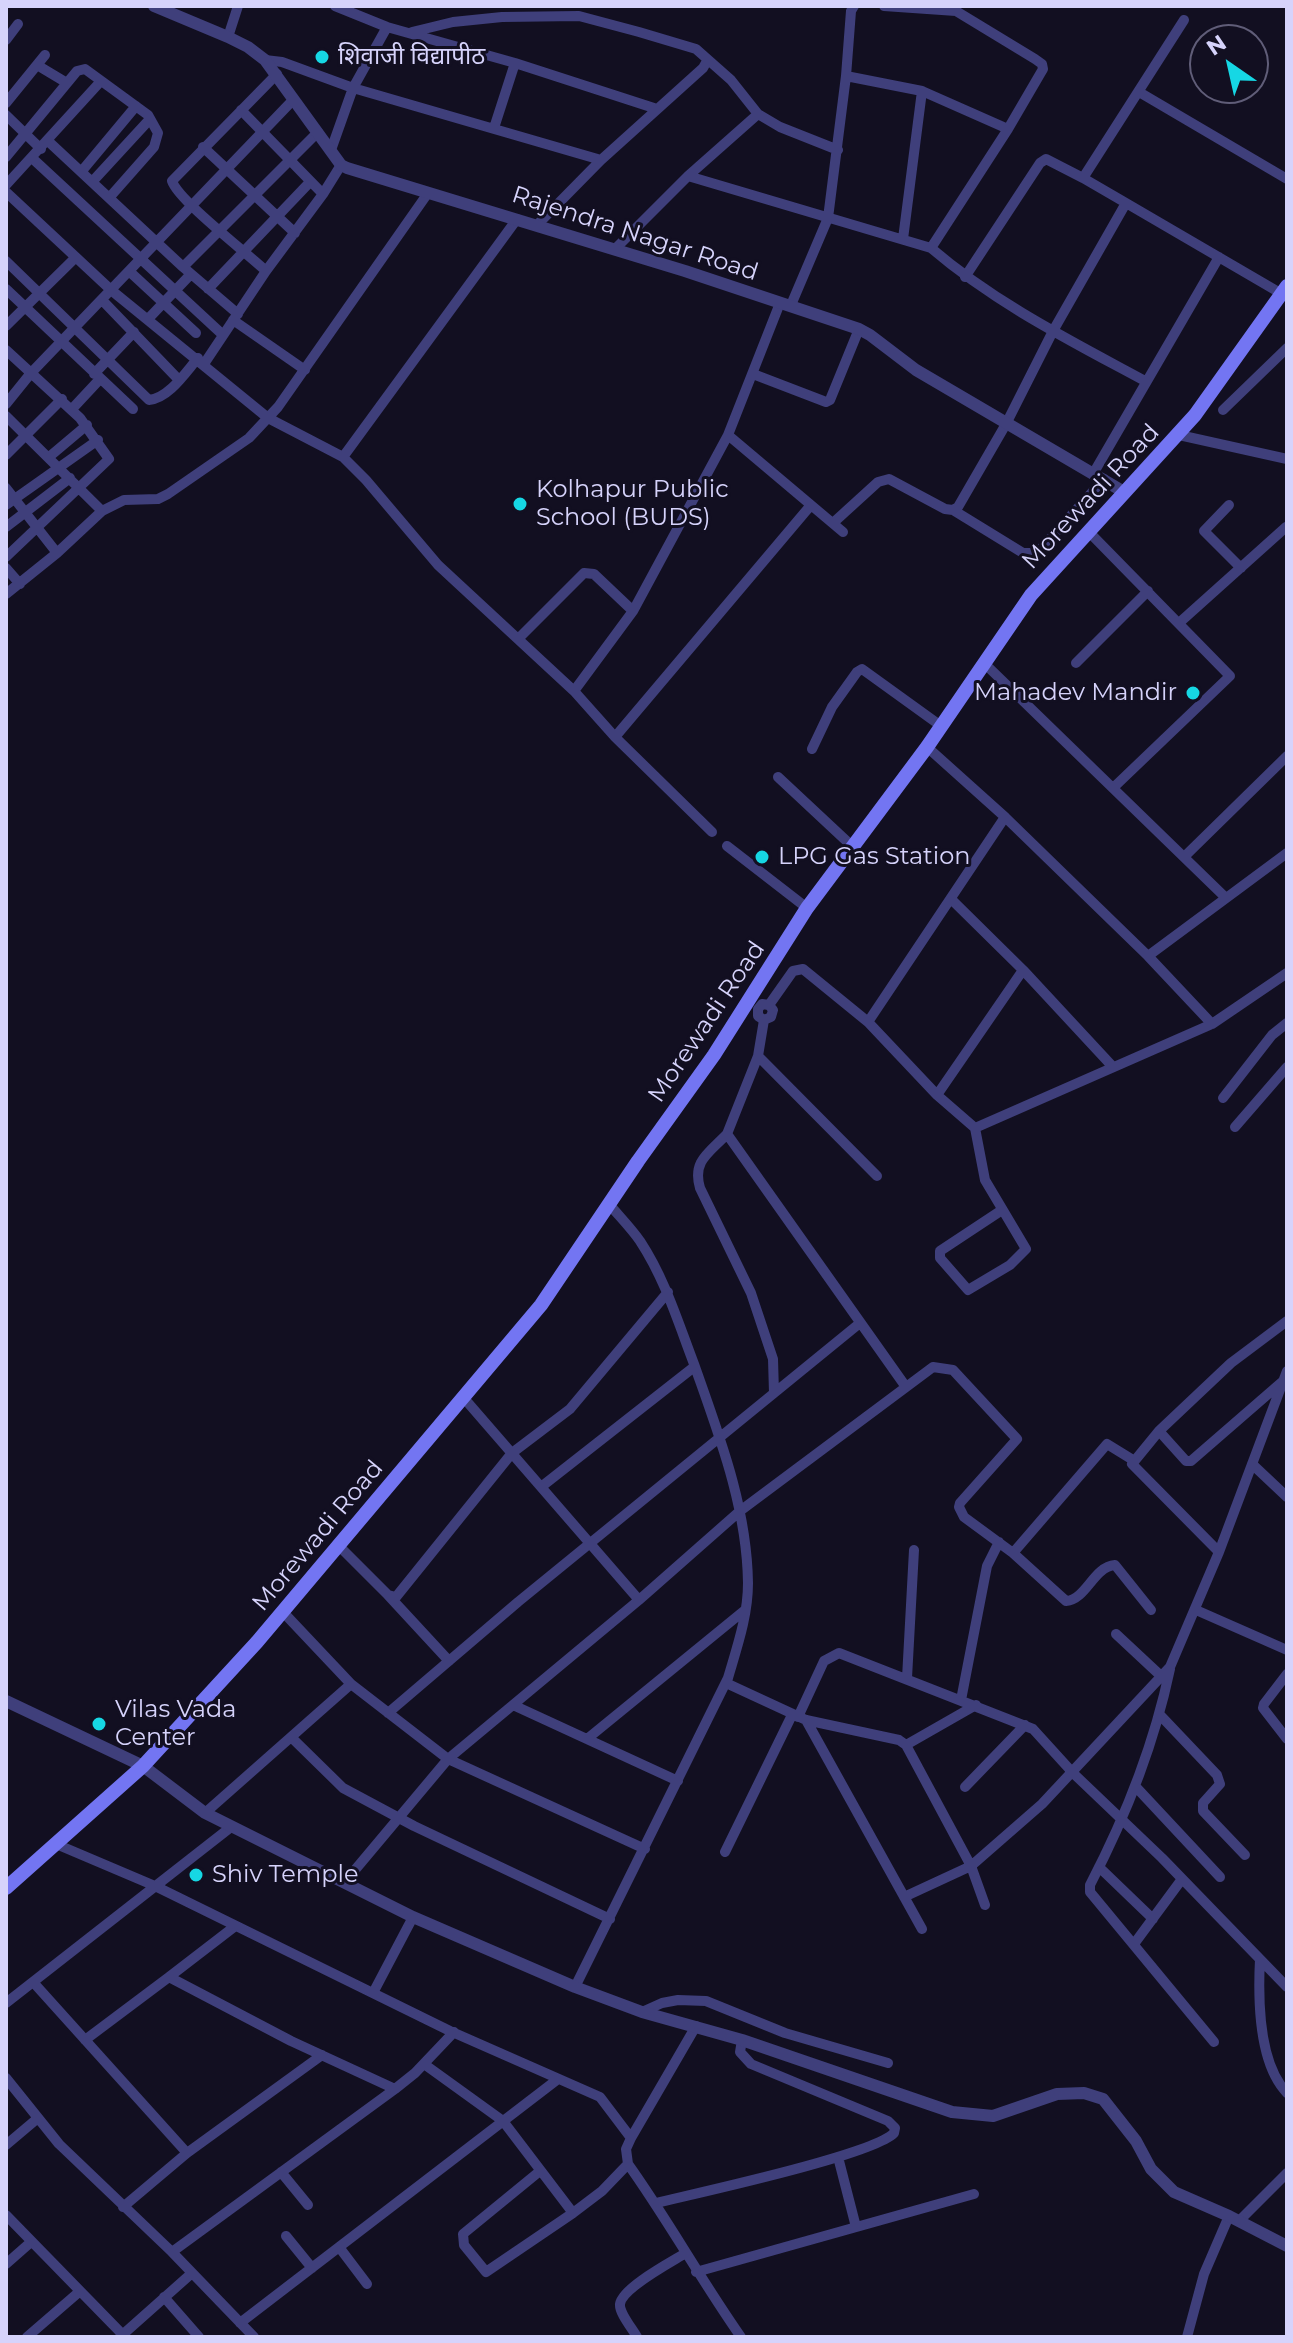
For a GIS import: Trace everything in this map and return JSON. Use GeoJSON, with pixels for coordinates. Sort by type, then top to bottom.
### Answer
{"type":"FeatureCollection","features":[{"type":"Feature","properties":{"kind":"main road","name":"Morewadi Road"},"geometry":{"type":"LineString","coordinates":[[6,1888],[143,1766],[283,1612],[541,1305],[681,1101],[752,1007],[807,908],[927,747],[1031,595],[1179,435],[1285,290]]}},
{"type":"Feature","properties":{"kind":"street"},"geometry":{"type":"LineString","coordinates":[[6,261],[149,400],[159,398],[201,361],[223,335],[341,165],[265,60],[228,37],[154,6]]}},
{"type":"Feature","properties":{"kind":"street"},"geometry":{"type":"LineString","coordinates":[[228,37],[238,6]]}},
{"type":"Feature","properties":{"kind":"street"},"geometry":{"type":"LineString","coordinates":[[335,6],[387,27],[515,63],[657,109]]}},
{"type":"Feature","properties":{"kind":"street"},"geometry":{"type":"LineString","coordinates":[[574,691],[633,611],[728,435],[753,374],[828,218],[854,6]]}},
{"type":"Feature","properties":{"kind":"street"},"geometry":{"type":"LineString","coordinates":[[884,6],[956,11],[970,6]]}},
{"type":"Feature","properties":{"kind":"street"},"geometry":{"type":"LineString","coordinates":[[931,248],[1043,69],[1042,64],[956,11]]}},
{"type":"Feature","properties":{"kind":"street"},"geometry":{"type":"LineString","coordinates":[[412,32],[453,22],[502,17],[579,16],[696,49],[731,80],[758,114],[780,127],[838,150]]}},
{"type":"Feature","properties":{"kind":"street"},"geometry":{"type":"LineString","coordinates":[[1083,178],[1184,20]]}},
{"type":"Feature","properties":{"kind":"street"},"geometry":{"type":"LineString","coordinates":[[6,40],[18,24]]}},
{"type":"Feature","properties":{"kind":"street"},"geometry":{"type":"LineString","coordinates":[[331,150],[353,88],[387,27]]}},
{"type":"Feature","properties":{"kind":"street"},"geometry":{"type":"LineString","coordinates":[[6,103],[45,55]]}},
{"type":"Feature","properties":{"kind":"street"},"geometry":{"type":"LineString","coordinates":[[265,60],[282,62],[353,88],[601,160]]}},
{"type":"Feature","properties":{"kind":"street"},"geometry":{"type":"LineString","coordinates":[[537,225],[707,61]]}},
{"type":"Feature","properties":{"kind":"street"},"geometry":{"type":"LineString","coordinates":[[494,128],[515,63]]}},
{"type":"Feature","properties":{"kind":"street"},"geometry":{"type":"LineString","coordinates":[[37,65],[67,83]]}},
{"type":"Feature","properties":{"kind":"street"},"geometry":{"type":"LineString","coordinates":[[6,157],[67,83],[81,68],[85,69],[136,106],[150,119],[158,133],[154,147],[109,198]]}},
{"type":"Feature","properties":{"kind":"street"},"geometry":{"type":"LineString","coordinates":[[266,271],[191,206],[172,181],[277,74]]}},
{"type":"Feature","properties":{"kind":"street"},"geometry":{"type":"LineString","coordinates":[[846,76],[922,91],[1008,129]]}},
{"type":"Feature","properties":{"kind":"street"},"geometry":{"type":"LineString","coordinates":[[6,185],[101,81]]}},
{"type":"Feature","properties":{"kind":"street"},"geometry":{"type":"LineString","coordinates":[[903,239],[922,91]]}},
{"type":"Feature","properties":{"kind":"street"},"geometry":{"type":"LineString","coordinates":[[1139,92],[1287,179]]}},
{"type":"Feature","properties":{"kind":"street"},"geometry":{"type":"LineString","coordinates":[[6,404],[31,373],[293,100]]}},
{"type":"Feature","properties":{"kind":"street"},"geometry":{"type":"LineString","coordinates":[[81,172],[136,106]]}},
{"type":"Feature","properties":{"kind":"street"},"geometry":{"type":"LineString","coordinates":[[241,110],[323,194]]}},
{"type":"Feature","properties":{"kind":"street"},"geometry":{"type":"LineString","coordinates":[[615,249],[688,176],[758,114]]}},
{"type":"Feature","properties":{"kind":"street"},"geometry":{"type":"LineString","coordinates":[[6,115],[26,135],[81,172],[236,317],[305,370]]}},
{"type":"Feature","properties":{"kind":"street"},"geometry":{"type":"LineString","coordinates":[[92,182],[150,119]]}},
{"type":"Feature","properties":{"kind":"street"},"geometry":{"type":"LineString","coordinates":[[148,319],[175,290],[220,230],[318,132]]}},
{"type":"Feature","properties":{"kind":"street"},"geometry":{"type":"LineString","coordinates":[[203,147],[295,233]]}},
{"type":"Feature","properties":{"kind":"street"},"geometry":{"type":"LineString","coordinates":[[32,158],[223,335]]}},
{"type":"Feature","properties":{"kind":"street"},"geometry":{"type":"LineString","coordinates":[[965,277],[1040,163],[1046,159],[1219,257],[1285,290]]}},
{"type":"Feature","properties":{"kind":"street","name":"Rajendra Nagar Road"},"geometry":{"type":"LineString","coordinates":[[341,165],[615,249],[859,329],[916,370],[1124,492]]}},
{"type":"Feature","properties":{"kind":"street"},"geometry":{"type":"LineString","coordinates":[[688,176],[931,248],[965,277],[1053,331],[1145,381]]}},
{"type":"Feature","properties":{"kind":"street"},"geometry":{"type":"LineString","coordinates":[[208,289],[310,182]]}},
{"type":"Feature","properties":{"kind":"street"},"geometry":{"type":"LineString","coordinates":[[6,192],[111,290],[268,418],[343,457],[438,565],[574,691],[615,737],[712,832]]}},
{"type":"Feature","properties":{"kind":"street"},"geometry":{"type":"LineString","coordinates":[[6,594],[102,511],[124,500],[158,499],[249,438],[305,370],[428,193]]}},
{"type":"Feature","properties":{"kind":"street"},"geometry":{"type":"LineString","coordinates":[[953,510],[958,507],[1006,424],[1053,331],[1126,203]]}},
{"type":"Feature","properties":{"kind":"street"},"geometry":{"type":"LineString","coordinates":[[343,457],[517,219]]}},
{"type":"Feature","properties":{"kind":"street"},"geometry":{"type":"LineString","coordinates":[[833,523],[884,479],[953,510],[1023,553],[1037,553],[1075,514],[1099,476],[1145,381],[1219,257]]}},
{"type":"Feature","properties":{"kind":"street"},"geometry":{"type":"LineString","coordinates":[[6,326],[75,258]]}},
{"type":"Feature","properties":{"kind":"street"},"geometry":{"type":"LineString","coordinates":[[129,271],[196,333]]}},
{"type":"Feature","properties":{"kind":"street"},"geometry":{"type":"LineString","coordinates":[[6,289],[133,409]]}},
{"type":"Feature","properties":{"kind":"street"},"geometry":{"type":"LineString","coordinates":[[102,300],[179,380]]}},
{"type":"Feature","properties":{"kind":"street"},"geometry":{"type":"LineString","coordinates":[[753,374],[826,402],[830,400],[859,329]]}},
{"type":"Feature","properties":{"kind":"street"},"geometry":{"type":"LineString","coordinates":[[72,409],[108,359],[134,332]]}},
{"type":"Feature","properties":{"kind":"street"},"geometry":{"type":"LineString","coordinates":[[1223,410],[1287,348]]}},
{"type":"Feature","properties":{"kind":"street"},"geometry":{"type":"LineString","coordinates":[[6,350],[87,425],[108,461],[6,527]]}},
{"type":"Feature","properties":{"kind":"street"},"geometry":{"type":"LineString","coordinates":[[6,455],[62,399]]}},
{"type":"Feature","properties":{"kind":"street"},"geometry":{"type":"LineString","coordinates":[[6,416],[102,511]]}},
{"type":"Feature","properties":{"kind":"street"},"geometry":{"type":"LineString","coordinates":[[49,457],[87,425]]}},
{"type":"Feature","properties":{"kind":"street"},"geometry":{"type":"LineString","coordinates":[[728,435],[843,532]]}},
{"type":"Feature","properties":{"kind":"street"},"geometry":{"type":"LineString","coordinates":[[1179,435],[1287,459]]}},
{"type":"Feature","properties":{"kind":"street"},"geometry":{"type":"LineString","coordinates":[[10,502],[98,440]]}},
{"type":"Feature","properties":{"kind":"street"},"geometry":{"type":"LineString","coordinates":[[6,557],[37,528],[74,482]]}},
{"type":"Feature","properties":{"kind":"street"},"geometry":{"type":"LineString","coordinates":[[6,488],[10,502],[25,513],[57,553]]}},
{"type":"Feature","properties":{"kind":"street"},"geometry":{"type":"LineString","coordinates":[[615,737],[811,505]]}},
{"type":"Feature","properties":{"kind":"street"},"geometry":{"type":"LineString","coordinates":[[1229,505],[1204,531],[1241,568]]}},
{"type":"Feature","properties":{"kind":"street"},"geometry":{"type":"LineString","coordinates":[[1179,623],[1287,526]]}},
{"type":"Feature","properties":{"kind":"street"},"geometry":{"type":"LineString","coordinates":[[1088,531],[1230,676],[1113,788]]}},
{"type":"Feature","properties":{"kind":"street"},"geometry":{"type":"LineString","coordinates":[[6,568],[20,584]]}},
{"type":"Feature","properties":{"kind":"street"},"geometry":{"type":"LineString","coordinates":[[518,639],[584,573],[594,574],[633,611]]}},
{"type":"Feature","properties":{"kind":"street"},"geometry":{"type":"LineString","coordinates":[[1076,663],[1148,591]]}},
{"type":"Feature","properties":{"kind":"street"},"geometry":{"type":"LineString","coordinates":[[984,663],[1226,898]]}},
{"type":"Feature","properties":{"kind":"street"},"geometry":{"type":"LineString","coordinates":[[812,749],[832,707],[862,669],[941,726]]}},
{"type":"Feature","properties":{"kind":"street"},"geometry":{"type":"LineString","coordinates":[[927,747],[1005,817],[1148,956],[1212,1024]]}},
{"type":"Feature","properties":{"kind":"street"},"geometry":{"type":"LineString","coordinates":[[1184,857],[1287,756]]}},
{"type":"Feature","properties":{"kind":"street"},"geometry":{"type":"LineString","coordinates":[[778,777],[854,848]]}},
{"type":"Feature","properties":{"kind":"street"},"geometry":{"type":"LineString","coordinates":[[868,1022],[1005,817]]}},
{"type":"Feature","properties":{"kind":"street"},"geometry":{"type":"LineString","coordinates":[[727,846],[807,908]]}},
{"type":"Feature","properties":{"kind":"street"},"geometry":{"type":"LineString","coordinates":[[1148,956],[1287,853]]}},
{"type":"Feature","properties":{"kind":"street"},"geometry":{"type":"LineString","coordinates":[[951,899],[1023,970],[1113,1067]]}},
{"type":"Feature","properties":{"kind":"street"},"geometry":{"type":"LineString","coordinates":[[769,1005],[793,971],[803,969],[868,1022],[937,1095],[975,1128],[985,1180],[1026,1249],[1010,1265],[968,1290],[940,1258],[940,1251],[1002,1210]]}},
{"type":"Feature","properties":{"kind":"street"},"geometry":{"type":"LineString","coordinates":[[937,1095],[1023,970]]}},
{"type":"Feature","properties":{"kind":"street"},"geometry":{"type":"LineString","coordinates":[[975,1128],[1212,1024],[1287,973]]}},
{"type":"Feature","properties":{"kind":"street"},"geometry":{"type":"LineString","coordinates":[[764,1020],[752,1007],[769,1005]]}},
{"type":"Feature","properties":{"kind":"street"},"geometry":{"type":"LineString","coordinates":[[769,1005],[773,1014],[764,1020],[758,1056],[727,1134],[700,1162],[696,1175],[751,1293],[773,1359],[774,1393]]}},
{"type":"Feature","properties":{"kind":"street"},"geometry":{"type":"LineString","coordinates":[[1223,1098],[1272,1035],[1287,1023]]}},
{"type":"Feature","properties":{"kind":"street"},"geometry":{"type":"LineString","coordinates":[[758,1056],[877,1176]]}},
{"type":"Feature","properties":{"kind":"street"},"geometry":{"type":"LineString","coordinates":[[1235,1127],[1287,1067]]}},
{"type":"Feature","properties":{"kind":"street"},"geometry":{"type":"LineString","coordinates":[[727,1134],[906,1387]]}},
{"type":"Feature","properties":{"kind":"street"},"geometry":{"type":"LineString","coordinates":[[575,1987],[726,1683],[743,1626],[748,1586],[740,1511],[721,1439],[668,1292],[640,1240],[609,1204]]}},
{"type":"Feature","properties":{"kind":"street"},"geometry":{"type":"LineString","coordinates":[[388,1595],[396,1597],[404,1590],[512,1453],[570,1409],[668,1292]]}},
{"type":"Feature","properties":{"kind":"street"},"geometry":{"type":"LineString","coordinates":[[1219,1552],[1134,1468],[1133,1460],[1231,1363],[1287,1321]]}},
{"type":"Feature","properties":{"kind":"street"},"geometry":{"type":"LineString","coordinates":[[388,1713],[860,1323]]}},
{"type":"Feature","properties":{"kind":"street"},"geometry":{"type":"LineString","coordinates":[[541,1487],[694,1367]]}},
{"type":"Feature","properties":{"kind":"street"},"geometry":{"type":"LineString","coordinates":[[344,1883],[448,1759],[639,1600],[740,1511],[933,1367],[953,1370],[1016,1435],[1015,1443],[959,1507],[964,1517],[1013,1553],[1066,1601],[1076,1599],[1102,1570],[1115,1565],[1151,1610]]}},
{"type":"Feature","properties":{"kind":"street"},"geometry":{"type":"LineString","coordinates":[[1159,1431],[1186,1461],[1191,1461],[1284,1385]]}},
{"type":"Feature","properties":{"kind":"street"},"geometry":{"type":"LineString","coordinates":[[1214,2042],[1090,1892],[1135,1786],[1160,1715],[1170,1667],[1196,1610],[1284,1385]]}},
{"type":"Feature","properties":{"kind":"street"},"geometry":{"type":"LineString","coordinates":[[463,1397],[639,1600]]}},
{"type":"Feature","properties":{"kind":"street"},"geometry":{"type":"LineString","coordinates":[[1013,1553],[1107,1444],[1133,1460]]}},
{"type":"Feature","properties":{"kind":"street"},"geometry":{"type":"LineString","coordinates":[[1252,1464],[1287,1497]]}},
{"type":"Feature","properties":{"kind":"street"},"geometry":{"type":"LineString","coordinates":[[961,1700],[987,1566],[999,1542]]}},
{"type":"Feature","properties":{"kind":"street"},"geometry":{"type":"LineString","coordinates":[[339,1546],[449,1661]]}},
{"type":"Feature","properties":{"kind":"street"},"geometry":{"type":"LineString","coordinates":[[907,1678],[914,1550]]}},
{"type":"Feature","properties":{"kind":"street"},"geometry":{"type":"LineString","coordinates":[[587,1739],[745,1610]]}},
{"type":"Feature","properties":{"kind":"street"},"geometry":{"type":"LineString","coordinates":[[1196,1610],[1287,1650]]}},
{"type":"Feature","properties":{"kind":"street"},"geometry":{"type":"LineString","coordinates":[[283,1612],[351,1684],[448,1759],[645,1849]]}},
{"type":"Feature","properties":{"kind":"street"},"geometry":{"type":"LineString","coordinates":[[1116,1634],[1161,1676]]}},
{"type":"Feature","properties":{"kind":"street"},"geometry":{"type":"LineString","coordinates":[[725,1852],[799,1717],[824,1661],[833,1654],[849,1654],[1025,1725],[1041,1736],[1073,1773],[1287,1987]]}},
{"type":"Feature","properties":{"kind":"street"},"geometry":{"type":"LineString","coordinates":[[904,1897],[971,1866],[1073,1773],[1170,1667]]}},
{"type":"Feature","properties":{"kind":"street"},"geometry":{"type":"LineString","coordinates":[[1287,1674],[1263,1708],[1287,1739]]}},
{"type":"Feature","properties":{"kind":"street"},"geometry":{"type":"LineString","coordinates":[[726,1683],[799,1717],[899,1740],[906,1745],[971,1866],[985,1905]]}},
{"type":"Feature","properties":{"kind":"street"},"geometry":{"type":"LineString","coordinates":[[205,1813],[351,1684]]}},
{"type":"Feature","properties":{"kind":"street"},"geometry":{"type":"LineString","coordinates":[[6,1701],[143,1766],[205,1813],[413,1917],[575,1987],[642,2012],[742,2040],[952,2112],[993,2116],[1057,2094],[1084,2093],[1103,2099],[1136,2141],[1151,2169],[1174,2192],[1234,2218],[1287,2246]]}},
{"type":"Feature","properties":{"kind":"street"},"geometry":{"type":"LineString","coordinates":[[513,1705],[678,1781]]}},
{"type":"Feature","properties":{"kind":"street"},"geometry":{"type":"LineString","coordinates":[[906,1745],[976,1705]]}},
{"type":"Feature","properties":{"kind":"street"},"geometry":{"type":"LineString","coordinates":[[1160,1715],[1217,1775],[1220,1784],[1203,1803],[1203,1811],[1245,1855]]}},
{"type":"Feature","properties":{"kind":"street"},"geometry":{"type":"LineString","coordinates":[[799,1717],[922,1929]]}},
{"type":"Feature","properties":{"kind":"street"},"geometry":{"type":"LineString","coordinates":[[965,1787],[1025,1725]]}},
{"type":"Feature","properties":{"kind":"street"},"geometry":{"type":"LineString","coordinates":[[291,1737],[343,1788],[398,1818],[610,1919]]}},
{"type":"Feature","properties":{"kind":"street"},"geometry":{"type":"LineString","coordinates":[[1135,1786],[1220,1877]]}},
{"type":"Feature","properties":{"kind":"street"},"geometry":{"type":"LineString","coordinates":[[6,2003],[231,1827]]}},
{"type":"Feature","properties":{"kind":"street"},"geometry":{"type":"LineString","coordinates":[[56,1844],[155,1886],[454,2032],[600,2097],[631,2138]]}},
{"type":"Feature","properties":{"kind":"street"},"geometry":{"type":"LineString","coordinates":[[1099,1867],[1153,1919]]}},
{"type":"Feature","properties":{"kind":"street"},"geometry":{"type":"LineString","coordinates":[[1134,1944],[1182,1879]]}},
{"type":"Feature","properties":{"kind":"street"},"geometry":{"type":"LineString","coordinates":[[373,1993],[413,1917]]}},
{"type":"Feature","properties":{"kind":"street"},"geometry":{"type":"LineString","coordinates":[[85,2040],[234,1927]]}},
{"type":"Feature","properties":{"kind":"street"},"geometry":{"type":"LineString","coordinates":[[1260,1959],[1258,2002],[1264,2036],[1274,2075],[1287,2093]]}},
{"type":"Feature","properties":{"kind":"street"},"geometry":{"type":"LineString","coordinates":[[169,1977],[395,2089]]}},
{"type":"Feature","properties":{"kind":"street"},"geometry":{"type":"LineString","coordinates":[[33,1982],[187,2153]]}},
{"type":"Feature","properties":{"kind":"street"},"geometry":{"type":"LineString","coordinates":[[642,2012],[678,2000],[706,2001],[785,2033],[888,2063]]}},
{"type":"Feature","properties":{"kind":"street"},"geometry":{"type":"LineString","coordinates":[[696,2026],[631,2138],[626,2149],[628,2164],[741,2337]]}},
{"type":"Feature","properties":{"kind":"street"},"geometry":{"type":"LineString","coordinates":[[172,2252],[395,2089],[454,2032]]}},
{"type":"Feature","properties":{"kind":"street"},"geometry":{"type":"LineString","coordinates":[[656,2203],[838,2157],[886,2140],[894,2133],[895,2128],[888,2121],[762,2071],[742,2056],[742,2040]]}},
{"type":"Feature","properties":{"kind":"street"},"geometry":{"type":"LineString","coordinates":[[123,2207],[187,2153],[322,2055]]}},
{"type":"Feature","properties":{"kind":"street"},"geometry":{"type":"LineString","coordinates":[[424,2064],[503,2121],[573,2213]]}},
{"type":"Feature","properties":{"kind":"street"},"geometry":{"type":"LineString","coordinates":[[6,2078],[59,2144],[172,2252],[254,2337]]}},
{"type":"Feature","properties":{"kind":"street"},"geometry":{"type":"LineString","coordinates":[[240,2323],[558,2079]]}},
{"type":"Feature","properties":{"kind":"street"},"geometry":{"type":"LineString","coordinates":[[6,2145],[38,2118]]}},
{"type":"Feature","properties":{"kind":"street"},"geometry":{"type":"LineString","coordinates":[[838,2157],[856,2227]]}},
{"type":"Feature","properties":{"kind":"street"},"geometry":{"type":"LineString","coordinates":[[540,2171],[463,2234],[464,2245],[486,2272],[602,2191],[628,2164]]}},
{"type":"Feature","properties":{"kind":"street"},"geometry":{"type":"LineString","coordinates":[[281,2172],[308,2205]]}},
{"type":"Feature","properties":{"kind":"street"},"geometry":{"type":"LineString","coordinates":[[1187,2337],[1204,2274],[1234,2218],[1287,2173]]}},
{"type":"Feature","properties":{"kind":"street"},"geometry":{"type":"LineString","coordinates":[[696,2272],[974,2194]]}},
{"type":"Feature","properties":{"kind":"street"},"geometry":{"type":"LineString","coordinates":[[6,2215],[123,2336],[192,2273]]}},
{"type":"Feature","properties":{"kind":"street"},"geometry":{"type":"LineString","coordinates":[[286,2236],[312,2268]]}},
{"type":"Feature","properties":{"kind":"street"},"geometry":{"type":"LineString","coordinates":[[6,2264],[31,2242]]}},
{"type":"Feature","properties":{"kind":"street"},"geometry":{"type":"LineString","coordinates":[[339,2247],[367,2284]]}},
{"type":"Feature","properties":{"kind":"street"},"geometry":{"type":"LineString","coordinates":[[637,2337],[620,2307],[621,2300],[631,2289],[684,2254]]}},
{"type":"Feature","properties":{"kind":"street"},"geometry":{"type":"LineString","coordinates":[[27,2337],[79,2292]]}},
{"type":"Feature","properties":{"kind":"street"},"geometry":{"type":"LineString","coordinates":[[164,2297],[199,2337]]}},
{"type":"Feature","properties":{"kind":"place","name":"शिवाजी विद्यापीठ"},"geometry":{"type":"Point","coordinates":[322,57]}},
{"type":"Feature","properties":{"kind":"place","name":"Kolhapur Public School (BUDS)"},"geometry":{"type":"Point","coordinates":[520,504]}},
{"type":"Feature","properties":{"kind":"place","name":"Mahadev Mandir"},"geometry":{"type":"Point","coordinates":[1193,693]}},
{"type":"Feature","properties":{"kind":"place","name":"LPG Gas Station"},"geometry":{"type":"Point","coordinates":[762,857]}},
{"type":"Feature","properties":{"kind":"place","name":"Vilas Vada Center"},"geometry":{"type":"Point","coordinates":[99,1724]}},
{"type":"Feature","properties":{"kind":"place","name":"Shiv Temple"},"geometry":{"type":"Point","coordinates":[196,1875]}}]}
